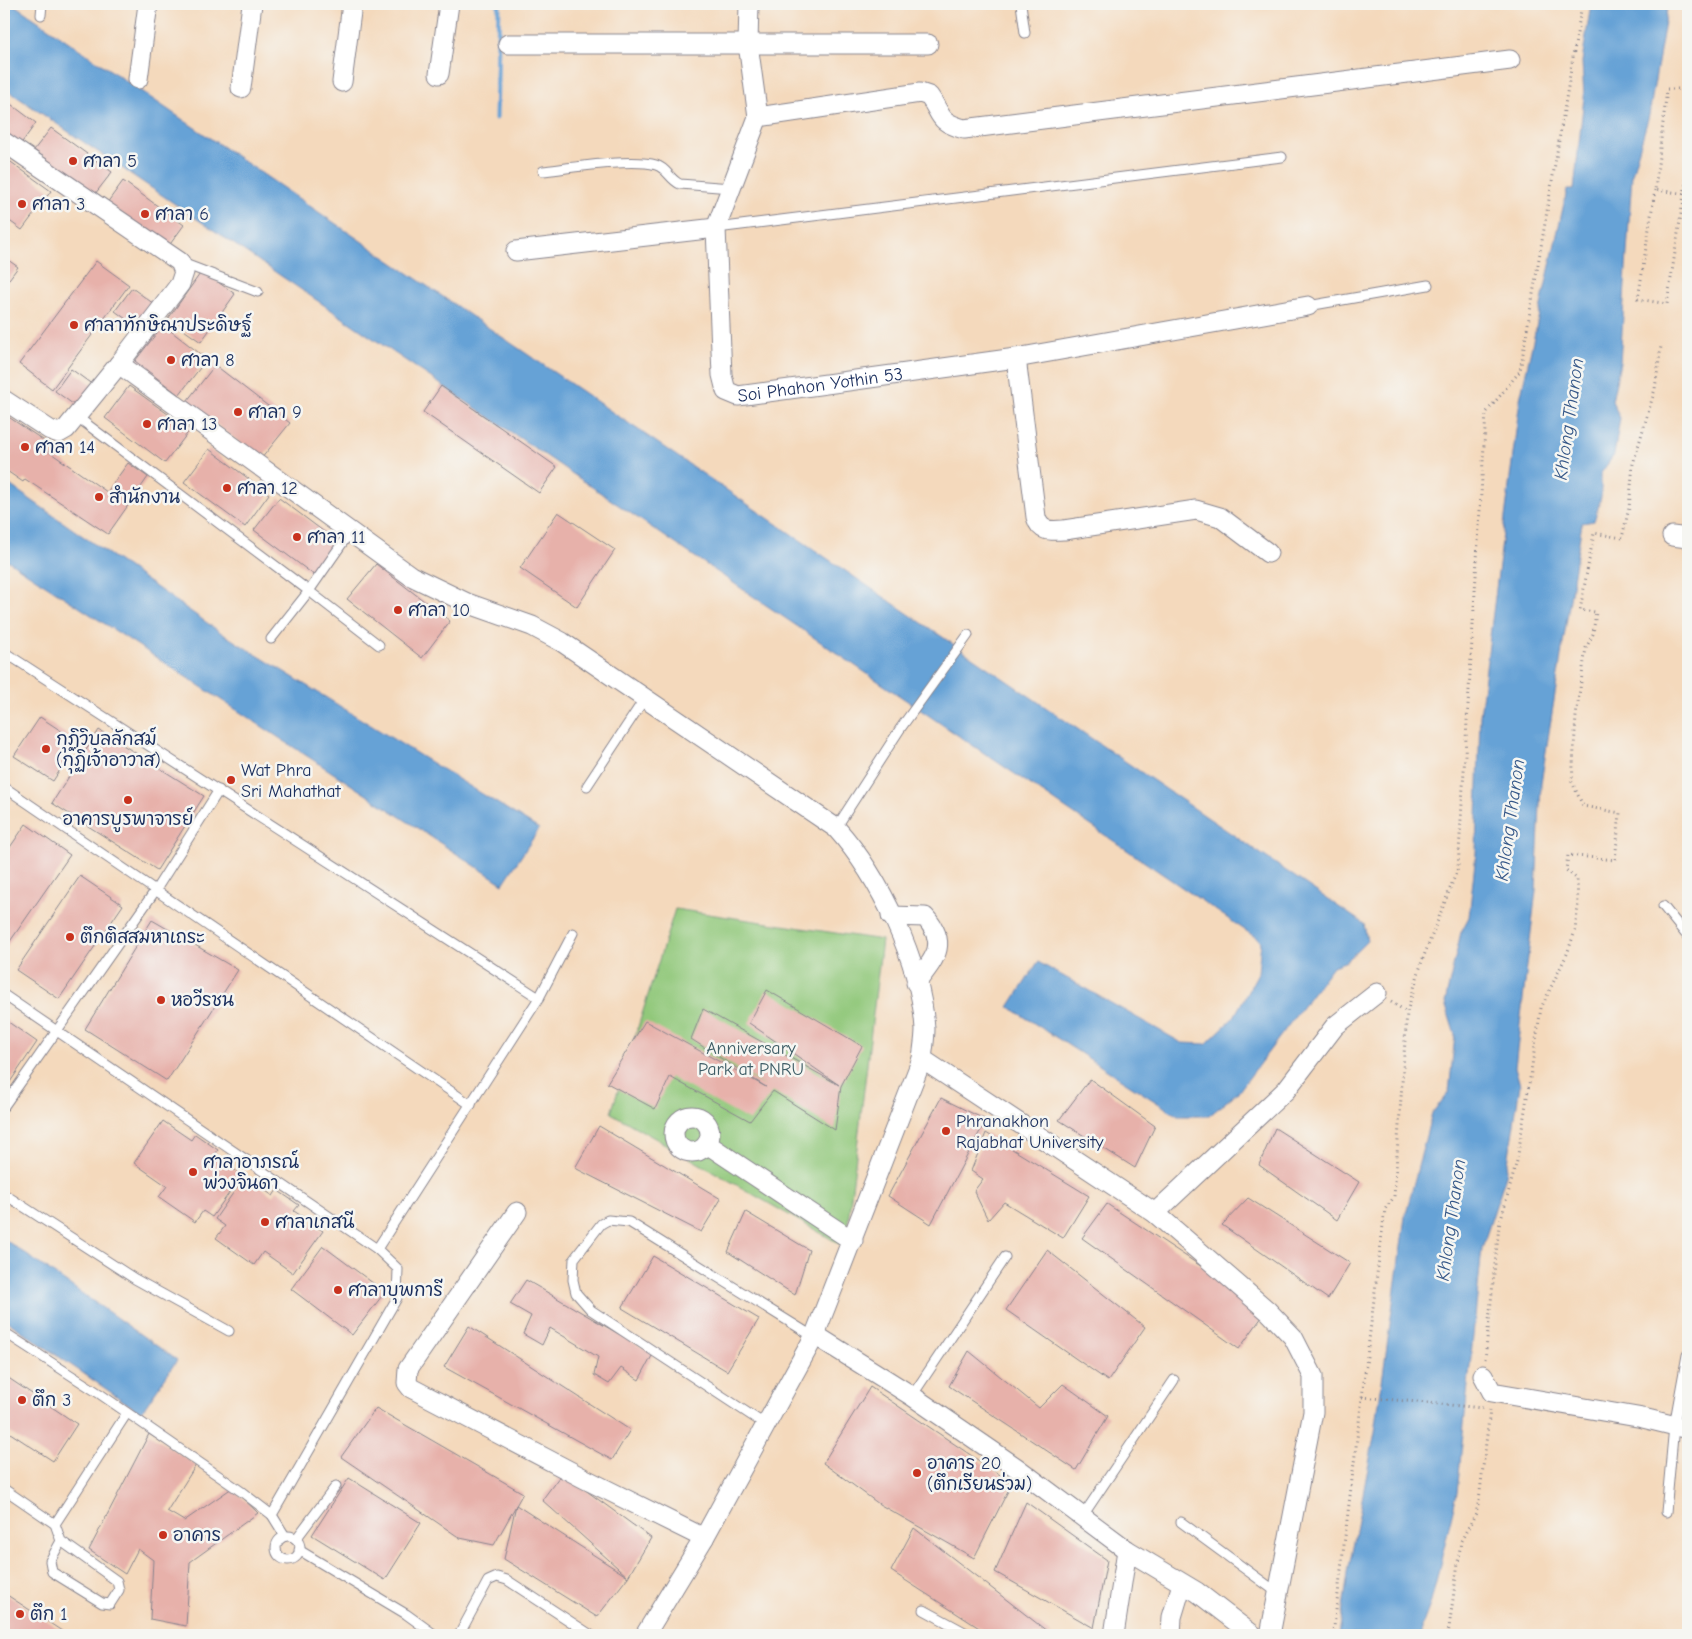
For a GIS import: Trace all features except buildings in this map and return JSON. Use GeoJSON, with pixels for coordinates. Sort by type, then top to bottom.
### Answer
{"type":"FeatureCollection","features":[{"type":"Feature","properties":{"kind":"street"},"geometry":{"type":"LineString","coordinates":[[138,79],[148,4]]}},
{"type":"Feature","properties":{"kind":"street"},"geometry":{"type":"LineString","coordinates":[[241,88],[252,4]]}},
{"type":"Feature","properties":{"kind":"street"},"geometry":{"type":"LineString","coordinates":[[342,82],[352,4]]}},
{"type":"Feature","properties":{"kind":"street"},"geometry":{"type":"LineString","coordinates":[[439,74],[449,4]]}},
{"type":"Feature","properties":{"kind":"street","name":"Soi Phahon Yothin 53"},"geometry":{"type":"LineString","coordinates":[[749,4],[748,44],[758,117],[716,228],[722,375],[726,391],[738,396],[1016,358],[1308,306]]}},
{"type":"Feature","properties":{"kind":"street"},"geometry":{"type":"LineString","coordinates":[[508,44],[928,44]]}},
{"type":"Feature","properties":{"kind":"street"},"geometry":{"type":"LineString","coordinates":[[758,117],[920,93],[929,96],[939,116],[950,125],[964,129],[1510,60]]}},
{"type":"Feature","properties":{"kind":"street"},"geometry":{"type":"LineString","coordinates":[[4,142],[180,262],[184,272],[180,284],[119,364],[59,434],[4,400]]}},
{"type":"Feature","properties":{"kind":"street"},"geometry":{"type":"LineString","coordinates":[[516,251],[716,228]]}},
{"type":"Feature","properties":{"kind":"street"},"geometry":{"type":"LineString","coordinates":[[1016,358],[1036,517],[1038,524],[1045,530],[1073,529],[1196,510],[1220,517],[1268,553]]}},
{"type":"Feature","properties":{"kind":"street"},"geometry":{"type":"LineString","coordinates":[[119,364],[411,576],[467,603],[532,626],[562,642],[836,828],[856,850],[874,878],[902,937],[916,983],[925,1028],[922,1060],[853,1241],[814,1336],[704,1538],[645,1635]]}},
{"type":"Feature","properties":{"kind":"street"},"geometry":{"type":"LineString","coordinates":[[892,916],[925,917],[938,936],[938,950],[933,961],[916,983]]}},
{"type":"Feature","properties":{"kind":"street"},"geometry":{"type":"LineString","coordinates":[[1155,1212],[1286,1090],[1335,1026],[1377,993]]}},
{"type":"Feature","properties":{"kind":"street"},"geometry":{"type":"LineString","coordinates":[[922,1060],[1155,1212],[1268,1310],[1293,1337],[1314,1376],[1313,1412],[1270,1635]]}},
{"type":"Feature","properties":{"kind":"street"},"geometry":{"type":"LineString","coordinates":[[706,1144],[853,1241]]}},
{"type":"Feature","properties":{"kind":"street"},"geometry":{"type":"LineString","coordinates":[[517,1212],[408,1369],[407,1383],[410,1388],[585,1479],[704,1538]]}},
{"type":"Feature","properties":{"kind":"street"},"geometry":{"type":"LineString","coordinates":[[814,1336],[912,1396],[1017,1468],[1127,1550],[1182,1584],[1253,1635]]}},
{"type":"Feature","properties":{"kind":"street"},"geometry":{"type":"LineString","coordinates":[[1483,1375],[1492,1392],[1681,1428]]}},
{"type":"Feature","properties":{"kind":"street"},"geometry":{"type":"LineString","coordinates":[[1114,1635],[1127,1550]]}},
{"type":"Feature","properties":{"kind":"street"},"geometry":{"type":"LineString","coordinates":[[1171,1635],[1172,1617],[1182,1584]]}},
{"type":"Feature","properties":{"kind":"lane"},"geometry":{"type":"LineString","coordinates":[[41,15],[42,4]]}},
{"type":"Feature","properties":{"kind":"lane"},"geometry":{"type":"LineString","coordinates":[[1021,4],[1025,33]]}},
{"type":"Feature","properties":{"kind":"lane"},"geometry":{"type":"LineString","coordinates":[[716,228],[1282,157]]}},
{"type":"Feature","properties":{"kind":"lane"},"geometry":{"type":"LineString","coordinates":[[543,171],[594,165],[657,165],[666,171],[673,181],[680,184],[731,188]]}},
{"type":"Feature","properties":{"kind":"lane"},"geometry":{"type":"LineString","coordinates":[[180,262],[258,292]]}},
{"type":"Feature","properties":{"kind":"lane"},"geometry":{"type":"LineString","coordinates":[[1308,306],[1428,285]]}},
{"type":"Feature","properties":{"kind":"lane"},"geometry":{"type":"LineString","coordinates":[[76,416],[379,646]]}},
{"type":"Feature","properties":{"kind":"lane"},"geometry":{"type":"LineString","coordinates":[[271,639],[309,591],[350,532]]}},
{"type":"Feature","properties":{"kind":"lane"},"geometry":{"type":"LineString","coordinates":[[836,828],[900,730],[968,635]]}},
{"type":"Feature","properties":{"kind":"lane"},"geometry":{"type":"LineString","coordinates":[[4,652],[539,998]]}},
{"type":"Feature","properties":{"kind":"lane"},"geometry":{"type":"LineString","coordinates":[[586,786],[645,698]]}},
{"type":"Feature","properties":{"kind":"lane"},"geometry":{"type":"LineString","coordinates":[[4,787],[471,1105]]}},
{"type":"Feature","properties":{"kind":"lane"},"geometry":{"type":"LineString","coordinates":[[4,1106],[155,891],[219,790]]}},
{"type":"Feature","properties":{"kind":"lane"},"geometry":{"type":"LineString","coordinates":[[1663,906],[1688,937]]}},
{"type":"Feature","properties":{"kind":"lane"},"geometry":{"type":"LineString","coordinates":[[377,1249],[539,998],[573,933]]}},
{"type":"Feature","properties":{"kind":"lane"},"geometry":{"type":"LineString","coordinates":[[4,995],[377,1249],[398,1269],[397,1298],[272,1515]]}},
{"type":"Feature","properties":{"kind":"lane"},"geometry":{"type":"LineString","coordinates":[[4,1194],[135,1278],[229,1331]]}},
{"type":"Feature","properties":{"kind":"lane"},"geometry":{"type":"LineString","coordinates":[[767,1425],[591,1310],[576,1293],[573,1280],[574,1259],[601,1224],[608,1220],[629,1222],[814,1336]]}},
{"type":"Feature","properties":{"kind":"lane"},"geometry":{"type":"LineString","coordinates":[[912,1396],[1005,1257]]}},
{"type":"Feature","properties":{"kind":"lane"},"geometry":{"type":"LineString","coordinates":[[4,1332],[127,1413],[272,1515],[285,1536],[296,1539]]}},
{"type":"Feature","properties":{"kind":"lane"},"geometry":{"type":"LineString","coordinates":[[1666,1512],[1681,1428],[1687,1355]]}},
{"type":"Feature","properties":{"kind":"lane"},"geometry":{"type":"LineString","coordinates":[[1082,1517],[1174,1380]]}},
{"type":"Feature","properties":{"kind":"lane"},"geometry":{"type":"LineString","coordinates":[[55,1524],[127,1413]]}},
{"type":"Feature","properties":{"kind":"lane"},"geometry":{"type":"LineString","coordinates":[[296,1539],[336,1486]]}},
{"type":"Feature","properties":{"kind":"lane"},"geometry":{"type":"LineString","coordinates":[[4,1489],[55,1524],[60,1541],[117,1581],[119,1590],[110,1604],[102,1603],[52,1572],[50,1561],[60,1541]]}},
{"type":"Feature","properties":{"kind":"lane"},"geometry":{"type":"LineString","coordinates":[[1181,1522],[1278,1593]]}},
{"type":"Feature","properties":{"kind":"lane"},"geometry":{"type":"LineString","coordinates":[[285,1536],[276,1544],[276,1551],[280,1558],[292,1559],[299,1550]]}},
{"type":"Feature","properties":{"kind":"lane"},"geometry":{"type":"LineString","coordinates":[[296,1539],[299,1550],[406,1614],[435,1635]]}},
{"type":"Feature","properties":{"kind":"lane"},"geometry":{"type":"LineString","coordinates":[[459,1635],[488,1582],[497,1577],[507,1580],[591,1635]]}},
{"type":"Feature","properties":{"kind":"lane"},"geometry":{"type":"LineString","coordinates":[[924,1610],[970,1635]]}},
{"type":"Feature","properties":{"kind":"path"},"geometry":{"type":"LineString","coordinates":[[1333,1635],[1384,1209],[1394,1197],[1408,1012],[1422,961],[1458,868],[1486,413],[1520,371],[1582,4]]}},
{"type":"Feature","properties":{"kind":"path"},"geometry":{"type":"LineString","coordinates":[[1688,89],[1667,89],[1638,299],[1667,304],[1686,194],[1688,169]]}},
{"type":"Feature","properties":{"kind":"path"},"geometry":{"type":"LineString","coordinates":[[1654,190],[1686,194]]}},
{"type":"Feature","properties":{"kind":"path"},"geometry":{"type":"LineString","coordinates":[[1483,1375],[1499,1226],[1516,1168],[1541,1008],[1567,954],[1575,931],[1578,905],[1576,879],[1566,870],[1568,855],[1614,860],[1620,813],[1583,806],[1572,782],[1576,716],[1586,648],[1593,634],[1596,612],[1580,610],[1594,534],[1622,538],[1629,508],[1633,464],[1655,389],[1661,346]]}},
{"type":"Feature","properties":{"kind":"path"},"geometry":{"type":"LineString","coordinates":[[1448,1635],[1461,1541],[1476,1513],[1480,1500],[1492,1392]]}},
{"type":"Feature","properties":{"kind":"path"},"geometry":{"type":"LineString","coordinates":[[1362,1397],[1476,1408]]}},
{"type":"Feature","properties":{"kind":"green space","name":"Anniversary Park at PNRU"},"geometry":{"type":"Polygon","coordinates":[[[675,909],[882,940],[845,1247],[611,1113],[675,909]]]}},
{"type":"Feature","properties":{"kind":"water"},"geometry":{"type":"Polygon","coordinates":[[[4,4],[13,4],[1364,924],[1367,941],[1347,961],[1333,966],[1239,1091],[1209,1116],[1178,1116],[1009,1007],[1038,962],[1182,1043],[1206,1044],[1234,1017],[1258,973],[1261,941],[4,88],[4,4]]]}},
{"type":"Feature","properties":{"kind":"water","name":"Khlong Thanon"},"geometry":{"type":"Polygon","coordinates":[[[1591,4],[1668,4],[1649,115],[1632,174],[1620,363],[1612,401],[1620,418],[1614,455],[1601,473],[1601,497],[1594,521],[1582,523],[1541,783],[1536,890],[1515,1067],[1520,1085],[1506,1175],[1482,1248],[1457,1493],[1431,1602],[1422,1626],[1422,1635],[1339,1635],[1349,1567],[1375,1432],[1405,1217],[1432,1113],[1449,1092],[1455,1035],[1445,1003],[1461,932],[1469,917],[1476,853],[1480,716],[1520,399],[1567,190],[1574,190],[1584,97],[1582,62],[1591,4]]]}},
{"type":"Feature","properties":{"kind":"water"},"geometry":{"type":"Polygon","coordinates":[[[4,481],[223,634],[539,829],[503,884],[4,558],[4,481]]]}},
{"type":"Feature","properties":{"kind":"water"},"geometry":{"type":"Polygon","coordinates":[[[4,1239],[177,1360],[141,1413],[4,1319],[4,1239]]]}},
{"type":"Feature","properties":{"kind":"waterway"},"geometry":{"type":"LineString","coordinates":[[496,118],[499,4]]}},
{"type":"Feature","properties":{"kind":"place","name":"ศาลา 5"},"geometry":{"type":"Point","coordinates":[73,161]}},
{"type":"Feature","properties":{"kind":"place","name":"ศาลา 3"},"geometry":{"type":"Point","coordinates":[22,204]}},
{"type":"Feature","properties":{"kind":"place","name":"ศาลา 6"},"geometry":{"type":"Point","coordinates":[145,214]}},
{"type":"Feature","properties":{"kind":"place","name":"ศาลาทักษิณาประดิษฐ์"},"geometry":{"type":"Point","coordinates":[74,325]}},
{"type":"Feature","properties":{"kind":"place","name":"ศาลา 8"},"geometry":{"type":"Point","coordinates":[171,360]}},
{"type":"Feature","properties":{"kind":"place","name":"ศาลา 9"},"geometry":{"type":"Point","coordinates":[238,412]}},
{"type":"Feature","properties":{"kind":"place","name":"ศาลา 13"},"geometry":{"type":"Point","coordinates":[147,424]}},
{"type":"Feature","properties":{"kind":"place","name":"ศาลา 14"},"geometry":{"type":"Point","coordinates":[25,447]}},
{"type":"Feature","properties":{"kind":"place","name":"ศาลา 12"},"geometry":{"type":"Point","coordinates":[227,488]}},
{"type":"Feature","properties":{"kind":"place","name":"สำนักงาน"},"geometry":{"type":"Point","coordinates":[99,497]}},
{"type":"Feature","properties":{"kind":"place","name":"ศาลา 11"},"geometry":{"type":"Point","coordinates":[297,537]}},
{"type":"Feature","properties":{"kind":"place","name":"ศาลา 10"},"geometry":{"type":"Point","coordinates":[398,610]}},
{"type":"Feature","properties":{"kind":"place","name":"กุฏิวิบูลลักสม์ (กุฏิเจ้าอาวาส)"},"geometry":{"type":"Point","coordinates":[46,749]}},
{"type":"Feature","properties":{"kind":"place","name":"Wat Phra Sri Mahathat"},"geometry":{"type":"Point","coordinates":[231,780]}},
{"type":"Feature","properties":{"kind":"place","name":"อาคารบูรพาจารย์"},"geometry":{"type":"Point","coordinates":[128,800]}},
{"type":"Feature","properties":{"kind":"place","name":"ตึกติสสมหาเถระ"},"geometry":{"type":"Point","coordinates":[70,937]}},
{"type":"Feature","properties":{"kind":"place","name":"หอวีรชน"},"geometry":{"type":"Point","coordinates":[161,1000]}},
{"type":"Feature","properties":{"kind":"place","name":"Phranakhon Rajabhat University"},"geometry":{"type":"Point","coordinates":[946,1131]}},
{"type":"Feature","properties":{"kind":"place","name":"ศาลาอาภรณ์ พ่วงจินดา"},"geometry":{"type":"Point","coordinates":[193,1172]}},
{"type":"Feature","properties":{"kind":"place","name":"ศาลาเกสนี"},"geometry":{"type":"Point","coordinates":[265,1222]}},
{"type":"Feature","properties":{"kind":"place","name":"ศาลาบุพการี"},"geometry":{"type":"Point","coordinates":[338,1290]}},
{"type":"Feature","properties":{"kind":"place","name":"ตึก 3"},"geometry":{"type":"Point","coordinates":[22,1400]}},
{"type":"Feature","properties":{"kind":"place","name":"อาคาร 20 (ตึกเรียนร่วม)"},"geometry":{"type":"Point","coordinates":[917,1473]}},
{"type":"Feature","properties":{"kind":"place","name":"อาคาร"},"geometry":{"type":"Point","coordinates":[163,1535]}},
{"type":"Feature","properties":{"kind":"place","name":"ตึก 1"},"geometry":{"type":"Point","coordinates":[20,1614]}}]}
